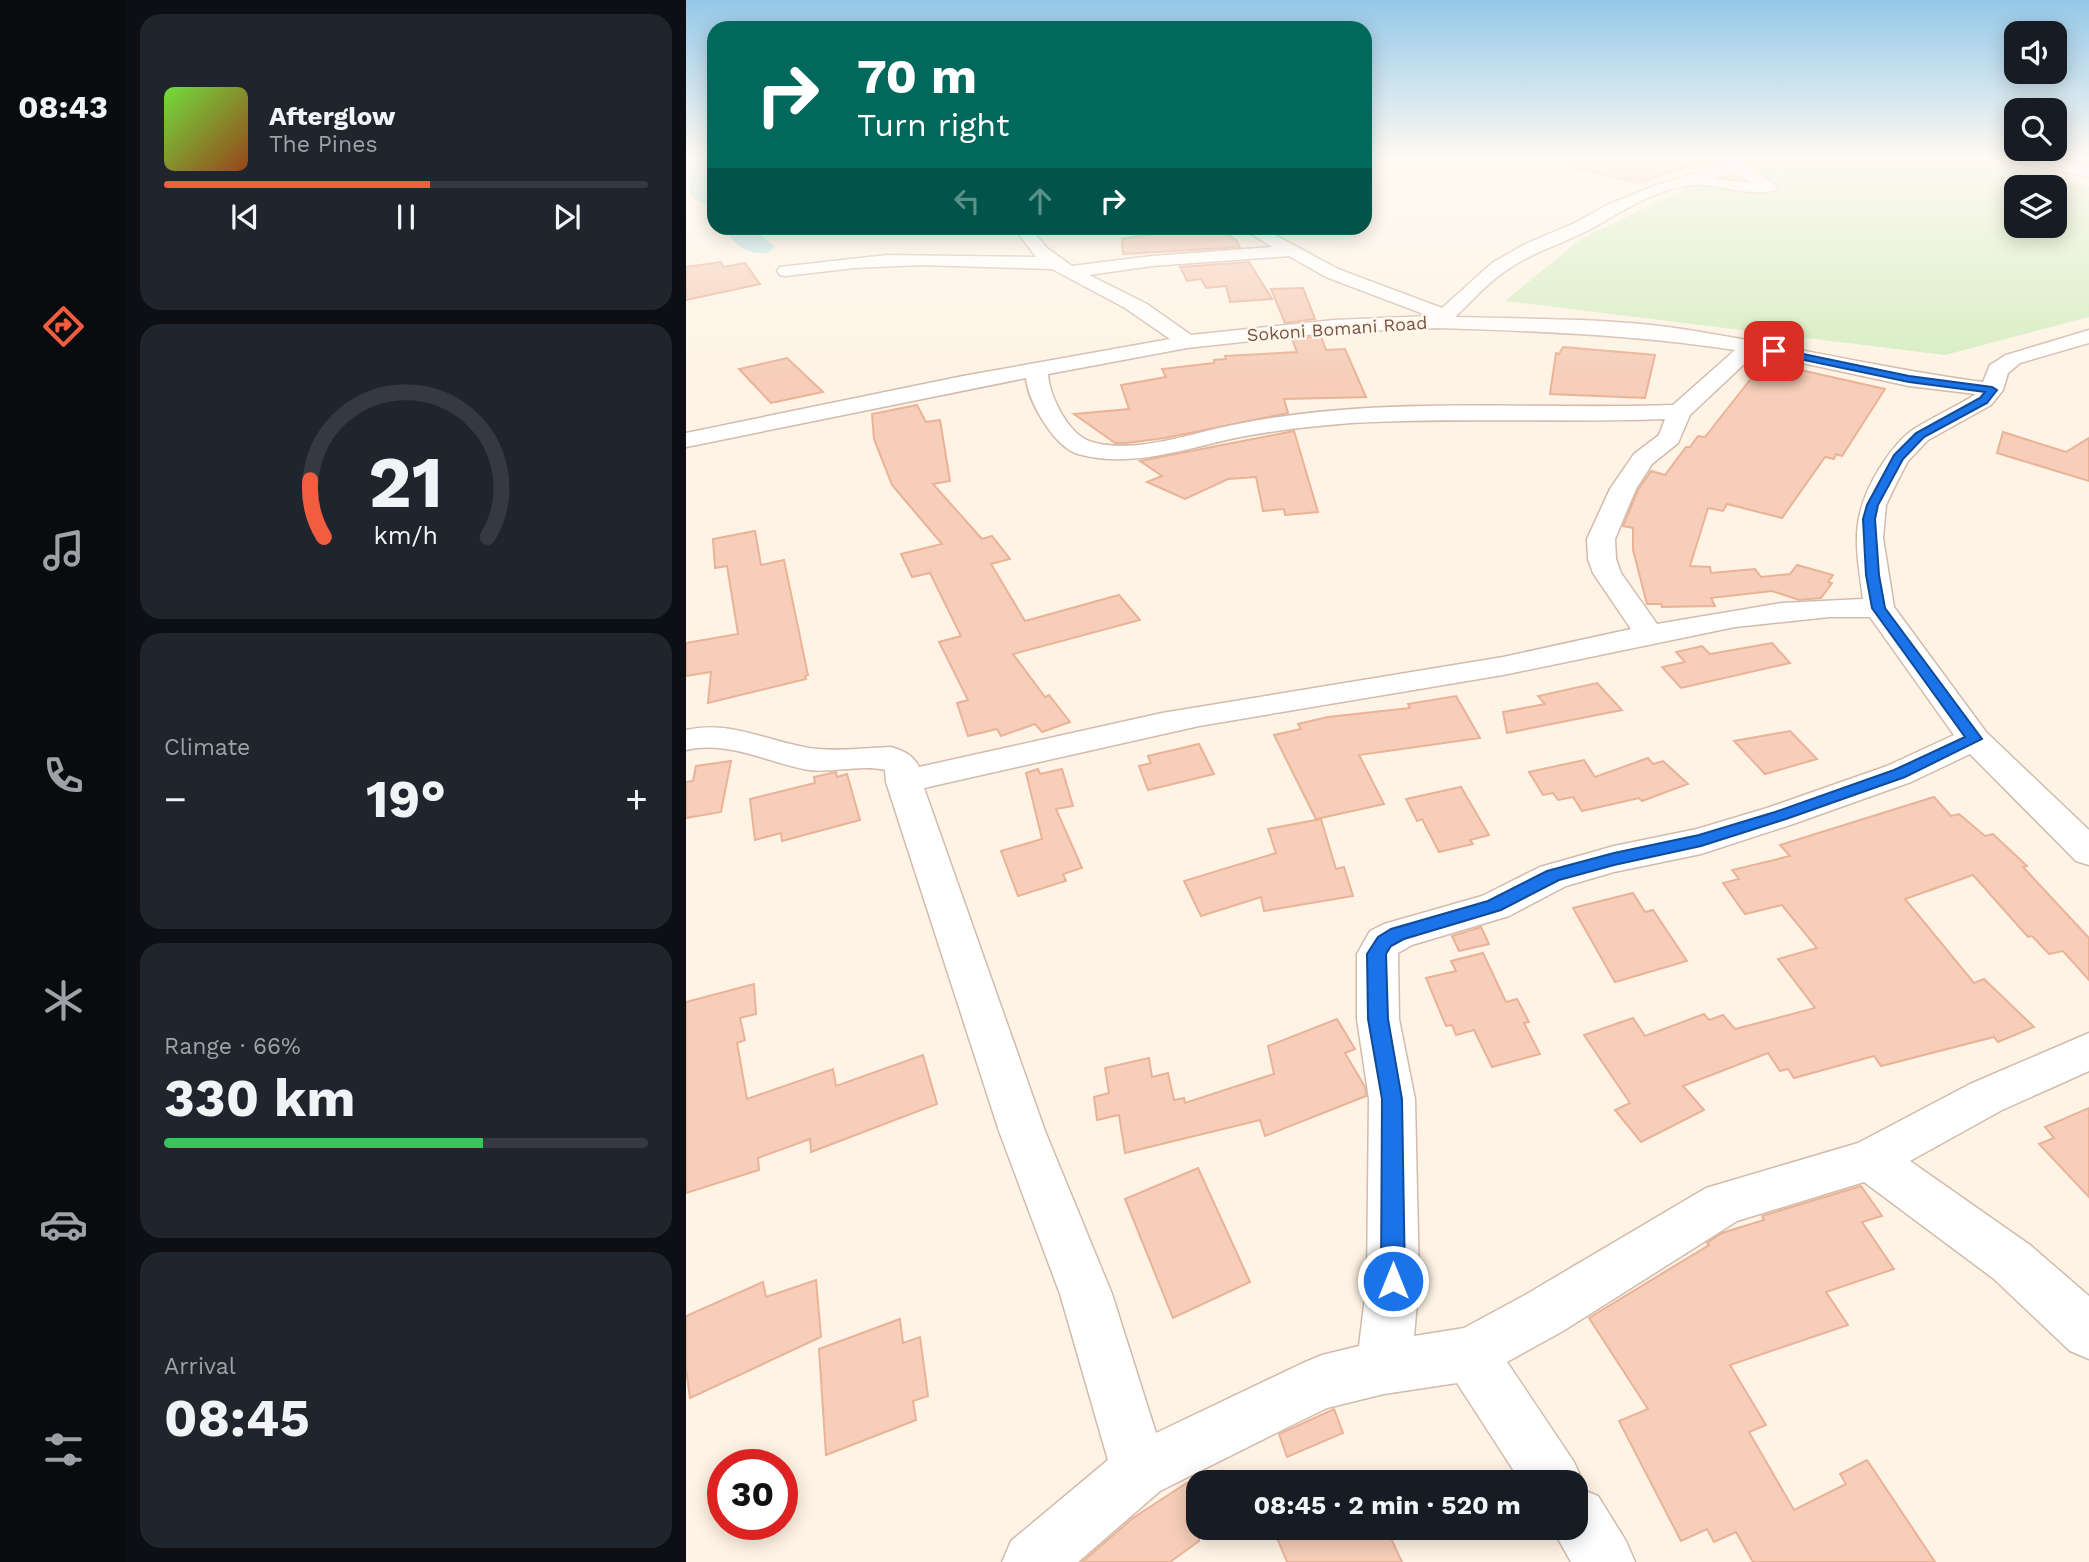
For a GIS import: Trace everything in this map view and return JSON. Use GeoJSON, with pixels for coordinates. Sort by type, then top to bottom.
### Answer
{"type":"FeatureCollection","features":[{"type":"Feature","properties":{"kind":"street"},"geometry":{"type":"LineString","coordinates":[[1259,235],[1276,249],[1442,319],[1498,267],[1529,249],[1572,231]]}},
{"type":"Feature","properties":{"kind":"street"},"geometry":{"type":"LineString","coordinates":[[1027,235],[1037,248],[1064,268],[1165,324],[1187,342]]}},
{"type":"Feature","properties":{"kind":"street"},"geometry":{"type":"LineString","coordinates":[[786,271],[851,261],[904,259],[1064,268],[1276,249]]}},
{"type":"Feature","properties":{"kind":"street","name":"Sokoni Bomani Road"},"geometry":{"type":"LineString","coordinates":[[686,440],[962,383],[1037,372],[1187,342],[1334,326],[1442,319],[1665,333],[1752,346],[1909,379],[1992,390]]}},
{"type":"Feature","properties":{"kind":"street"},"geometry":{"type":"LineString","coordinates":[[2089,336],[2057,343],[2013,359],[1998,370],[1992,390],[1983,400],[1920,435],[1898,458],[1884,482],[1869,519],[1873,575],[1879,608],[1974,739],[2089,852]]}},
{"type":"Feature","properties":{"kind":"street"},"geometry":{"type":"LineString","coordinates":[[2057,343],[2089,354]]}},
{"type":"Feature","properties":{"kind":"street"},"geometry":{"type":"LineString","coordinates":[[1648,633],[1607,573],[1602,559],[1601,539],[1627,482],[1643,459],[1670,438],[1679,412],[1752,346]]}},
{"type":"Feature","properties":{"kind":"street"},"geometry":{"type":"LineString","coordinates":[[1037,372],[1037,383],[1045,411],[1081,448],[1094,450],[1157,448],[1274,424],[1353,417],[1679,412]]}},
{"type":"Feature","properties":{"kind":"street"},"geometry":{"type":"LineString","coordinates":[[904,782],[1197,716],[1498,667],[1585,650],[1648,633],[1770,611],[1837,607],[1879,608]]}},
{"type":"Feature","properties":{"kind":"street"},"geometry":{"type":"LineString","coordinates":[[686,740],[703,736],[737,739],[810,759],[891,758],[902,766],[904,782],[1022,1131],[1086,1294],[1140,1471]]}},
{"type":"Feature","properties":{"kind":"street"},"geometry":{"type":"LineString","coordinates":[[1384,1367],[1393,1281],[1392,1099],[1377,1006],[1377,954],[1384,942],[1398,934],[1494,905],[1553,876],[1614,859],[1701,841],[1780,816],[1899,774],[1974,739]]}},
{"type":"Feature","properties":{"kind":"street"},"geometry":{"type":"LineString","coordinates":[[1032,1562],[1140,1471],[1322,1382],[1384,1367],[1470,1354],[1544,1314],[1723,1203],[1870,1160],[1986,1097],[2089,1051]]}},
{"type":"Feature","properties":{"kind":"street"},"geometry":{"type":"LineString","coordinates":[[1870,1160],[2061,1301],[2089,1333]]}},
{"type":"Feature","properties":{"kind":"street"},"geometry":{"type":"LineString","coordinates":[[1470,1354],[1546,1470]]}},
{"type":"Feature","properties":{"kind":"street"},"geometry":{"type":"LineString","coordinates":[[1588,1535],[1605,1562]]}},
{"type":"Feature","properties":{"kind":"green space"},"geometry":{"type":"Polygon","coordinates":[[[1598,231],[2004,231],[2004,238],[2067,238],[2067,231],[2089,231],[2089,317],[1945,355],[1505,301],[1581,239],[1598,231]]]}},
{"type":"Feature","properties":{"kind":"building"},"geometry":{"type":"Polygon","coordinates":[[[1146,235],[1228,235],[1236,240],[1240,247],[1123,254],[1122,239],[1146,235]]]}},
{"type":"Feature","properties":{"kind":"building"},"geometry":{"type":"Polygon","coordinates":[[[721,262],[723,267],[745,263],[760,284],[686,300],[686,267],[721,262]]]}},
{"type":"Feature","properties":{"kind":"building"},"geometry":{"type":"Polygon","coordinates":[[[1249,262],[1272,299],[1230,302],[1226,286],[1206,288],[1201,279],[1187,281],[1180,267],[1249,262]]]}},
{"type":"Feature","properties":{"kind":"building"},"geometry":{"type":"Polygon","coordinates":[[[1303,288],[1315,319],[1285,323],[1271,289],[1303,288]]]}},
{"type":"Feature","properties":{"kind":"building"},"geometry":{"type":"Polygon","coordinates":[[[1321,336],[1326,350],[1345,349],[1366,397],[1284,399],[1288,413],[1127,443],[1115,443],[1074,414],[1129,409],[1121,385],[1166,377],[1162,369],[1214,363],[1214,360],[1226,359],[1225,356],[1297,352],[1292,339],[1321,336]]]}},
{"type":"Feature","properties":{"kind":"building"},"geometry":{"type":"Polygon","coordinates":[[[1563,347],[1655,355],[1645,398],[1550,394],[1556,353],[1559,354],[1563,347]]]}},
{"type":"Feature","properties":{"kind":"building"},"geometry":{"type":"Polygon","coordinates":[[[787,358],[823,392],[771,403],[739,369],[787,358]]]}},
{"type":"Feature","properties":{"kind":"building"},"geometry":{"type":"Polygon","coordinates":[[[1774,364],[1885,389],[1842,456],[1836,454],[1834,459],[1825,457],[1782,518],[1727,504],[1723,511],[1708,508],[1690,566],[1710,567],[1711,573],[1755,569],[1761,577],[1790,574],[1797,565],[1833,575],[1828,582],[1832,583],[1821,598],[1799,600],[1772,591],[1711,598],[1715,606],[1662,607],[1661,604],[1647,604],[1633,550],[1633,528],[1623,526],[1638,490],[1651,471],[1665,475],[1686,447],[1690,447],[1698,436],[1705,437],[1750,380],[1774,364]]]}},
{"type":"Feature","properties":{"kind":"building"},"geometry":{"type":"Polygon","coordinates":[[[917,405],[926,422],[940,420],[950,481],[933,484],[982,539],[992,536],[1010,559],[991,564],[1025,621],[1119,595],[1140,620],[1013,654],[1045,697],[1049,695],[1070,722],[1042,732],[1035,724],[1001,736],[997,729],[968,736],[957,703],[968,700],[939,642],[961,636],[930,573],[912,577],[901,554],[942,544],[892,485],[874,439],[872,414],[917,405]]]}},
{"type":"Feature","properties":{"kind":"building"},"geometry":{"type":"Polygon","coordinates":[[[1294,431],[1318,512],[1285,515],[1284,509],[1263,511],[1256,477],[1228,479],[1185,499],[1147,482],[1162,476],[1140,461],[1294,431]]]}},
{"type":"Feature","properties":{"kind":"building"},"geometry":{"type":"Polygon","coordinates":[[[2003,432],[2066,452],[2089,438],[2089,481],[1997,453],[2003,432]]]}},
{"type":"Feature","properties":{"kind":"building"},"geometry":{"type":"Polygon","coordinates":[[[755,531],[761,565],[784,560],[808,675],[805,676],[806,679],[708,703],[711,672],[686,676],[686,643],[738,634],[727,566],[715,568],[713,539],[755,531]]]}},
{"type":"Feature","properties":{"kind":"building"},"geometry":{"type":"Polygon","coordinates":[[[1772,643],[1790,663],[1681,688],[1662,667],[1685,662],[1676,652],[1702,646],[1710,654],[1772,643]]]}},
{"type":"Feature","properties":{"kind":"building"},"geometry":{"type":"Polygon","coordinates":[[[1597,683],[1622,710],[1507,733],[1503,712],[1545,704],[1538,696],[1597,683]]]}},
{"type":"Feature","properties":{"kind":"building"},"geometry":{"type":"Polygon","coordinates":[[[1456,696],[1480,738],[1359,755],[1384,804],[1316,819],[1274,735],[1301,729],[1298,724],[1328,717],[1410,708],[1408,704],[1456,696]]]}},
{"type":"Feature","properties":{"kind":"building"},"geometry":{"type":"Polygon","coordinates":[[[1790,731],[1817,759],[1765,774],[1734,741],[1790,731]]]}},
{"type":"Feature","properties":{"kind":"building"},"geometry":{"type":"Polygon","coordinates":[[[1199,744],[1214,774],[1148,790],[1139,766],[1151,763],[1148,756],[1199,744]]]}},
{"type":"Feature","properties":{"kind":"building"},"geometry":{"type":"Polygon","coordinates":[[[1648,758],[1653,764],[1663,761],[1688,784],[1642,801],[1639,798],[1582,811],[1573,797],[1558,800],[1553,793],[1543,795],[1529,772],[1584,760],[1595,777],[1648,758]]]}},
{"type":"Feature","properties":{"kind":"building"},"geometry":{"type":"Polygon","coordinates":[[[731,761],[721,812],[686,818],[686,782],[693,781],[696,766],[731,761]]]}},
{"type":"Feature","properties":{"kind":"building"},"geometry":{"type":"Polygon","coordinates":[[[1038,769],[1040,774],[1062,769],[1073,806],[1056,809],[1082,868],[1063,874],[1066,881],[1018,896],[1001,851],[1042,839],[1026,773],[1038,769]]]}},
{"type":"Feature","properties":{"kind":"building"},"geometry":{"type":"Polygon","coordinates":[[[836,772],[837,777],[847,774],[860,820],[782,841],[781,833],[755,840],[750,799],[815,783],[814,777],[836,772]]]}},
{"type":"Feature","properties":{"kind":"building"},"geometry":{"type":"Polygon","coordinates":[[[1461,787],[1489,835],[1470,840],[1473,844],[1439,852],[1422,819],[1417,821],[1406,799],[1461,787]]]}},
{"type":"Feature","properties":{"kind":"building"},"geometry":{"type":"Polygon","coordinates":[[[1934,797],[1951,816],[1959,814],[1985,836],[1993,834],[2027,866],[2023,867],[2089,938],[2089,980],[2063,951],[2049,954],[2032,936],[2028,937],[1973,875],[1905,899],[1974,983],[1984,979],[2034,1027],[1998,1042],[1994,1037],[1881,1066],[1874,1056],[1794,1078],[1788,1069],[1780,1071],[1768,1053],[1683,1086],[1704,1110],[1641,1142],[1615,1110],[1630,1103],[1584,1035],[1633,1018],[1645,1036],[1704,1014],[1709,1020],[1723,1015],[1735,1029],[1815,1008],[1778,959],[1817,948],[1782,905],[1745,914],[1723,883],[1739,879],[1732,870],[1790,856],[1780,845],[1934,797]]]}},
{"type":"Feature","properties":{"kind":"building"},"geometry":{"type":"Polygon","coordinates":[[[1321,819],[1336,869],[1344,867],[1353,896],[1264,911],[1261,897],[1201,916],[1184,881],[1276,853],[1268,829],[1321,819]]]}},
{"type":"Feature","properties":{"kind":"building"},"geometry":{"type":"Polygon","coordinates":[[[1633,893],[1645,912],[1653,910],[1687,961],[1615,982],[1573,908],[1633,893]]]}},
{"type":"Feature","properties":{"kind":"building"},"geometry":{"type":"Polygon","coordinates":[[[1481,927],[1489,944],[1459,951],[1452,936],[1481,927]]]}},
{"type":"Feature","properties":{"kind":"building"},"geometry":{"type":"Polygon","coordinates":[[[1483,953],[1506,1002],[1517,999],[1529,1022],[1524,1023],[1540,1054],[1492,1067],[1474,1030],[1456,1035],[1452,1025],[1446,1026],[1426,978],[1456,971],[1451,961],[1483,953]]]}},
{"type":"Feature","properties":{"kind":"building"},"geometry":{"type":"Polygon","coordinates":[[[754,984],[756,1014],[740,1018],[745,1040],[737,1043],[747,1099],[833,1069],[836,1086],[923,1055],[937,1104],[811,1152],[810,1139],[758,1158],[759,1170],[686,1193],[686,1002],[754,984]]]}},
{"type":"Feature","properties":{"kind":"building"},"geometry":{"type":"Polygon","coordinates":[[[1337,1019],[1355,1049],[1345,1053],[1365,1087],[1366,1096],[1265,1136],[1260,1120],[1125,1153],[1119,1115],[1097,1120],[1094,1097],[1109,1093],[1105,1068],[1149,1058],[1152,1077],[1168,1073],[1174,1100],[1184,1098],[1185,1103],[1274,1074],[1268,1046],[1337,1019]]]}},
{"type":"Feature","properties":{"kind":"building"},"geometry":{"type":"Polygon","coordinates":[[[2089,1108],[2089,1197],[2039,1144],[2054,1138],[2045,1127],[2089,1108]]]}},
{"type":"Feature","properties":{"kind":"building"},"geometry":{"type":"Polygon","coordinates":[[[1198,1168],[1250,1282],[1173,1318],[1125,1199],[1198,1168]]]}},
{"type":"Feature","properties":{"kind":"building"},"geometry":{"type":"Polygon","coordinates":[[[1861,1186],[1882,1216],[1862,1222],[1894,1269],[1826,1292],[1848,1325],[1730,1365],[1766,1425],[1749,1432],[1794,1510],[1846,1484],[1840,1474],[1867,1460],[1935,1562],[1753,1562],[1736,1532],[1714,1542],[1707,1529],[1681,1541],[1619,1421],[1648,1409],[1589,1318],[1709,1245],[1707,1243],[1722,1233],[1764,1220],[1762,1216],[1861,1186]]]}},
{"type":"Feature","properties":{"kind":"building"},"geometry":{"type":"Polygon","coordinates":[[[816,1280],[821,1337],[690,1398],[686,1369],[686,1316],[763,1282],[766,1297],[816,1280]]]}},
{"type":"Feature","properties":{"kind":"building"},"geometry":{"type":"Polygon","coordinates":[[[900,1319],[903,1343],[920,1337],[928,1396],[913,1401],[916,1420],[826,1455],[819,1349],[900,1319]]]}},
{"type":"Feature","properties":{"kind":"building"},"geometry":{"type":"Polygon","coordinates":[[[1334,1409],[1343,1433],[1287,1457],[1279,1434],[1334,1409]]]}},
{"type":"Feature","properties":{"kind":"building"},"geometry":{"type":"Polygon","coordinates":[[[1186,1483],[1186,1540],[1199,1541],[1170,1562],[1082,1562],[1133,1518],[1186,1483]]]}},
{"type":"Feature","properties":{"kind":"building"},"geometry":{"type":"Polygon","coordinates":[[[1278,1540],[1392,1540],[1402,1562],[1287,1562],[1278,1540]]]}},
{"type":"Feature","properties":{"kind":"waterway"},"geometry":{"type":"LineString","coordinates":[[742,235],[760,246]]}},
{"type":"Feature","properties":{"kind":"route"},"geometry":{"type":"LineString","coordinates":[[1393,1281],[1392,1099],[1378,1019],[1377,954],[1384,942],[1398,934],[1494,905],[1553,876],[1614,859],[1701,841],[1780,816],[1899,774],[1974,739],[1877,604],[1869,519],[1872,505],[1898,458],[1920,435],[1966,411],[1983,400],[1992,390],[1909,379],[1774,351]]}}]}
